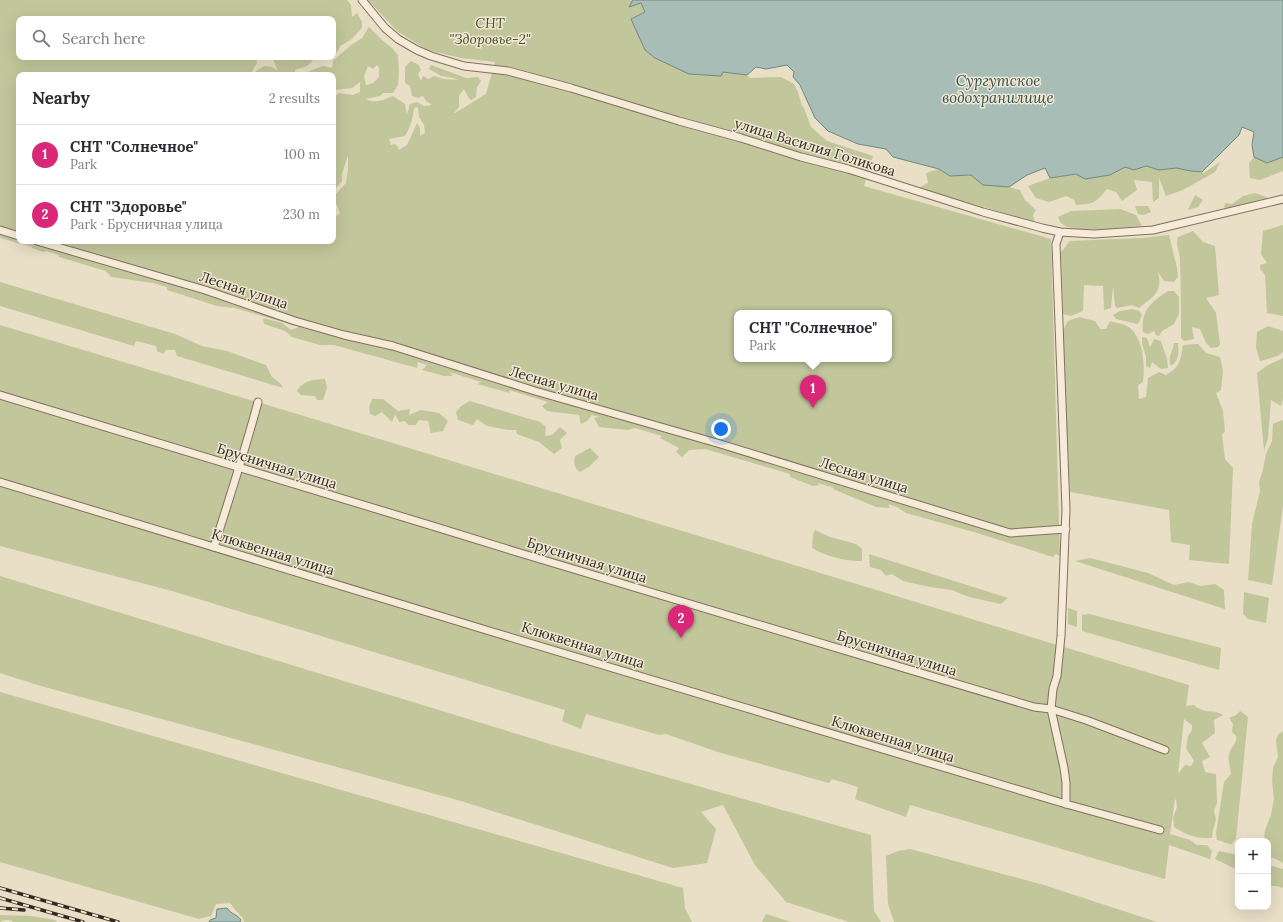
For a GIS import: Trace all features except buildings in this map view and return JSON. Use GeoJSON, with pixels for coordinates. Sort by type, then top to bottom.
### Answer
{"type":"FeatureCollection","features":[{"type":"Feature","properties":{"kind":"street","name":"улица Василия Голикова"},"geometry":{"type":"LineString","coordinates":[[362,0],[385,28],[398,39],[431,56],[464,66],[508,71],[572,88],[848,170],[982,212],[1060,232],[1094,234],[1153,230],[1283,199]]}},
{"type":"Feature","properties":{"kind":"street"},"geometry":{"type":"LineString","coordinates":[[0,230],[16,235]]}},
{"type":"Feature","properties":{"kind":"street"},"geometry":{"type":"LineString","coordinates":[[1060,232],[1056,244],[1066,529],[1061,636],[1057,676],[1053,689],[1051,709],[1064,768],[1066,804]]}},
{"type":"Feature","properties":{"kind":"street","name":"Лесная улица"},"geometry":{"type":"LineString","coordinates":[[47,244],[205,290],[295,321],[344,335],[392,346],[535,391],[717,443],[1010,533],[1066,529]]}},
{"type":"Feature","properties":{"kind":"street","name":"Брусничная улица"},"geometry":{"type":"LineString","coordinates":[[0,395],[519,552],[649,593],[1034,707],[1051,709],[1086,720],[1165,750]]}},
{"type":"Feature","properties":{"kind":"street"},"geometry":{"type":"LineString","coordinates":[[214,547],[238,468],[246,447],[258,402]]}},
{"type":"Feature","properties":{"kind":"street","name":"Клюквенная улица"},"geometry":{"type":"LineString","coordinates":[[0,482],[1066,804],[1160,830]]}},
{"type":"Feature","properties":{"kind":"green space"},"geometry":{"type":"Polygon","coordinates":[[[0,0],[347,0],[351,5],[352,17],[357,13],[362,22],[362,28],[352,39],[340,46],[336,53],[336,16],[16,16],[16,60],[256,60],[257,63],[252,72],[16,72],[16,242],[0,238],[0,0]]]}},
{"type":"Feature","properties":{"kind":"green space","name":"СНТ \"Здоровье-2\""},"geometry":{"type":"Polygon","coordinates":[[[368,0],[633,0],[630,6],[642,3],[645,13],[632,18],[645,50],[655,58],[689,74],[723,72],[747,75],[750,78],[781,77],[794,84],[811,127],[827,141],[873,156],[864,186],[1051,239],[1060,556],[1056,554],[1053,557],[974,532],[906,513],[897,507],[888,504],[890,508],[876,507],[833,489],[834,488],[818,483],[819,485],[813,486],[790,477],[790,474],[705,449],[689,450],[682,457],[676,452],[679,448],[660,438],[662,436],[635,428],[628,430],[599,427],[594,418],[600,417],[592,415],[587,421],[581,424],[579,415],[547,411],[542,406],[548,402],[509,390],[510,393],[477,384],[481,382],[449,372],[453,376],[444,376],[422,370],[427,365],[418,362],[417,368],[334,345],[320,345],[292,337],[285,331],[264,324],[263,318],[282,323],[291,330],[299,327],[232,307],[233,308],[217,306],[167,290],[167,287],[153,283],[111,277],[106,271],[59,257],[59,255],[46,251],[43,252],[21,244],[336,244],[336,216],[340,213],[336,203],[336,194],[346,183],[348,155],[342,174],[342,181],[336,188],[336,95],[339,93],[353,95],[360,92],[360,82],[352,88],[336,90],[336,72],[309,71],[323,66],[332,68],[333,61],[336,60],[351,45],[362,38],[369,27],[398,55],[399,71],[398,85],[393,93],[383,93],[380,96],[366,99],[376,101],[393,96],[405,104],[407,114],[410,104],[417,102],[424,106],[432,105],[426,101],[423,96],[418,98],[412,96],[410,86],[405,83],[405,67],[411,61],[419,65],[421,70],[418,74],[421,81],[423,76],[428,79],[434,76],[444,79],[459,80],[441,76],[429,69],[431,65],[466,78],[478,77],[481,81],[477,87],[476,97],[471,100],[464,89],[459,96],[459,107],[455,113],[486,94],[495,62],[461,58],[427,50],[397,31],[368,0]],[[377,65],[373,69],[368,66],[364,76],[366,85],[373,83],[379,77],[379,68],[377,65]],[[418,107],[414,108],[411,123],[405,136],[389,139],[391,145],[395,144],[399,150],[407,145],[417,123],[420,128],[420,136],[425,133],[424,125],[419,117],[418,107]]]}},
{"type":"Feature","properties":{"kind":"green space"},"geometry":{"type":"Polygon","coordinates":[[[273,60],[314,60],[307,66],[295,70],[295,72],[256,72],[264,66],[272,67],[278,71],[273,60]]]}},
{"type":"Feature","properties":{"kind":"green space"},"geometry":{"type":"Polygon","coordinates":[[[1254,157],[1267,163],[1283,157],[1283,171],[1260,180],[1250,178],[1249,163],[1254,157]]]}},
{"type":"Feature","properties":{"kind":"green space"},"geometry":{"type":"Polygon","coordinates":[[[1220,162],[1215,172],[1183,190],[1166,196],[1159,178],[1159,198],[1153,202],[1152,182],[1134,180],[1137,190],[1122,201],[1116,192],[1107,189],[1094,202],[1076,205],[1074,200],[1066,196],[1049,202],[1036,198],[1028,186],[1050,178],[1076,174],[1085,179],[1110,175],[1125,167],[1134,170],[1146,166],[1159,170],[1176,168],[1204,173],[1220,162]]]}},
{"type":"Feature","properties":{"kind":"green space"},"geometry":{"type":"Polygon","coordinates":[[[939,169],[950,176],[971,175],[983,185],[1009,187],[1020,190],[1025,200],[1036,210],[1033,215],[1035,222],[918,188],[928,183],[926,173],[939,169]]]}},
{"type":"Feature","properties":{"kind":"green space"},"geometry":{"type":"Polygon","coordinates":[[[1255,193],[1269,198],[1224,209],[1225,203],[1232,204],[1243,196],[1255,193]]]}},
{"type":"Feature","properties":{"kind":"green space"},"geometry":{"type":"Polygon","coordinates":[[[1195,195],[1203,200],[1198,207],[1188,210],[1195,195]]]}},
{"type":"Feature","properties":{"kind":"green space"},"geometry":{"type":"Polygon","coordinates":[[[1135,206],[1148,206],[1151,212],[1144,215],[1138,214],[1135,206]]]}},
{"type":"Feature","properties":{"kind":"green space"},"geometry":{"type":"Polygon","coordinates":[[[1120,209],[1136,215],[1142,226],[1076,229],[1067,227],[1061,223],[1058,217],[1071,211],[1120,209]]]}},
{"type":"Feature","properties":{"kind":"green space"},"geometry":{"type":"Polygon","coordinates":[[[1283,225],[1283,316],[1267,313],[1265,275],[1260,269],[1260,265],[1267,263],[1261,254],[1263,231],[1283,225]]]}},
{"type":"Feature","properties":{"kind":"green space"},"geometry":{"type":"Polygon","coordinates":[[[1193,231],[1203,242],[1215,246],[1219,295],[1206,298],[1216,313],[1220,344],[1218,347],[1211,348],[1206,343],[1200,329],[1192,327],[1194,339],[1184,341],[1181,338],[1180,260],[1177,240],[1178,237],[1193,231]]]}},
{"type":"Feature","properties":{"kind":"green space"},"geometry":{"type":"Polygon","coordinates":[[[1169,235],[1178,277],[1174,282],[1164,281],[1158,272],[1159,285],[1156,293],[1139,308],[1132,305],[1117,308],[1115,306],[1113,286],[1111,308],[1104,310],[1103,286],[1084,285],[1083,311],[1071,316],[1063,314],[1061,252],[1070,241],[1142,238],[1169,235]]]}},
{"type":"Feature","properties":{"kind":"green space"},"geometry":{"type":"Polygon","coordinates":[[[0,282],[175,334],[202,346],[227,351],[266,365],[272,377],[281,384],[283,388],[177,356],[175,350],[166,350],[163,354],[157,351],[156,346],[136,341],[134,346],[0,306],[0,282]]]}},
{"type":"Feature","properties":{"kind":"green space"},"geometry":{"type":"Polygon","coordinates":[[[1168,291],[1174,291],[1179,297],[1179,314],[1174,324],[1162,331],[1159,336],[1156,335],[1154,331],[1148,334],[1143,332],[1144,318],[1148,307],[1168,291]]]}},
{"type":"Feature","properties":{"kind":"green space"},"geometry":{"type":"Polygon","coordinates":[[[1132,309],[1139,311],[1142,315],[1138,324],[1116,319],[1113,315],[1120,311],[1132,309]]]}},
{"type":"Feature","properties":{"kind":"green space"},"geometry":{"type":"Polygon","coordinates":[[[1079,317],[1095,321],[1100,329],[1106,329],[1110,321],[1126,326],[1135,333],[1141,346],[1144,368],[1143,382],[1138,385],[1139,399],[1146,397],[1148,378],[1159,372],[1166,375],[1175,369],[1179,363],[1183,345],[1198,344],[1206,353],[1220,357],[1223,371],[1221,390],[1216,393],[1223,411],[1225,431],[1222,435],[1225,459],[1233,468],[1229,564],[1189,560],[1190,545],[1171,542],[1169,510],[1070,492],[1062,332],[1068,321],[1079,317]]]}},
{"type":"Feature","properties":{"kind":"green space"},"geometry":{"type":"Polygon","coordinates":[[[0,325],[1189,685],[1186,706],[1194,705],[1202,710],[1223,715],[1214,720],[1215,733],[1202,743],[1210,757],[1202,761],[1205,772],[1216,774],[1217,803],[1214,811],[1216,820],[1212,838],[1192,836],[1183,832],[1174,827],[1173,818],[1177,807],[1175,799],[1170,834],[1190,840],[1197,845],[1207,845],[1212,851],[1210,859],[1169,845],[1165,879],[910,805],[906,817],[855,799],[858,787],[832,779],[829,783],[718,752],[666,734],[659,735],[586,714],[581,729],[562,721],[565,710],[172,591],[0,546],[0,325]],[[1184,719],[1178,774],[1185,765],[1191,766],[1194,761],[1186,748],[1188,736],[1192,730],[1192,725],[1184,719]]]}},
{"type":"Feature","properties":{"kind":"green space"},"geometry":{"type":"Polygon","coordinates":[[[1268,326],[1283,331],[1283,352],[1278,356],[1260,361],[1256,347],[1257,332],[1268,326]]]}},
{"type":"Feature","properties":{"kind":"green space"},"geometry":{"type":"Polygon","coordinates":[[[1142,337],[1147,338],[1150,347],[1154,339],[1161,341],[1167,359],[1168,368],[1161,369],[1152,362],[1150,368],[1146,366],[1146,356],[1142,344],[1142,337]]]}},
{"type":"Feature","properties":{"kind":"green space"},"geometry":{"type":"Polygon","coordinates":[[[1174,343],[1178,343],[1178,353],[1176,362],[1171,366],[1170,357],[1174,343]]]}},
{"type":"Feature","properties":{"kind":"green space"},"geometry":{"type":"Polygon","coordinates":[[[1283,358],[1283,399],[1281,406],[1271,400],[1268,438],[1264,451],[1257,373],[1268,365],[1283,358]]]}},
{"type":"Feature","properties":{"kind":"green space"},"geometry":{"type":"Polygon","coordinates":[[[325,379],[327,388],[323,400],[317,400],[315,396],[301,395],[297,391],[302,385],[312,380],[325,379]]]}},
{"type":"Feature","properties":{"kind":"green space"},"geometry":{"type":"Polygon","coordinates":[[[372,399],[383,399],[398,411],[410,409],[409,415],[421,410],[439,413],[448,421],[443,431],[431,433],[428,421],[419,420],[416,425],[408,425],[405,421],[399,422],[395,414],[392,422],[382,412],[375,416],[370,414],[369,407],[372,399]]]}},
{"type":"Feature","properties":{"kind":"green space"},"geometry":{"type":"Polygon","coordinates":[[[470,401],[540,422],[546,427],[545,436],[552,435],[560,427],[567,433],[560,440],[562,448],[554,454],[539,442],[517,434],[516,430],[487,426],[477,419],[473,425],[458,420],[456,412],[461,406],[470,401]]]}},
{"type":"Feature","properties":{"kind":"green space"},"geometry":{"type":"Polygon","coordinates":[[[1282,420],[1283,506],[1272,585],[1248,580],[1252,524],[1260,491],[1259,482],[1266,454],[1272,441],[1273,424],[1282,420]]]}},
{"type":"Feature","properties":{"kind":"green space"},"geometry":{"type":"Polygon","coordinates":[[[590,448],[599,457],[590,466],[580,472],[576,469],[574,462],[575,456],[590,448]]]}},
{"type":"Feature","properties":{"kind":"green space"},"geometry":{"type":"Polygon","coordinates":[[[815,530],[830,537],[856,544],[862,549],[862,561],[849,561],[836,558],[823,554],[812,548],[815,530]]]}},
{"type":"Feature","properties":{"kind":"green space"},"geometry":{"type":"Polygon","coordinates":[[[869,554],[1008,598],[1001,604],[969,597],[952,590],[903,581],[892,574],[886,576],[881,570],[870,567],[869,554]]]}},
{"type":"Feature","properties":{"kind":"green space"},"geometry":{"type":"Polygon","coordinates":[[[1090,558],[1148,573],[1174,585],[1189,582],[1200,586],[1215,584],[1224,590],[1225,609],[1075,561],[1090,558]]]}},
{"type":"Feature","properties":{"kind":"green space"},"geometry":{"type":"Polygon","coordinates":[[[0,576],[553,745],[871,835],[874,911],[881,922],[849,922],[786,902],[755,865],[723,805],[701,812],[716,829],[707,863],[673,868],[461,801],[41,686],[0,673],[0,576]]]}},
{"type":"Feature","properties":{"kind":"green space"},"geometry":{"type":"Polygon","coordinates":[[[1244,592],[1269,598],[1266,623],[1248,619],[1243,614],[1244,592]]]}},
{"type":"Feature","properties":{"kind":"green space"},"geometry":{"type":"Polygon","coordinates":[[[1068,608],[1077,611],[1077,627],[1068,624],[1068,608]]]}},
{"type":"Feature","properties":{"kind":"green space"},"geometry":{"type":"Polygon","coordinates":[[[1089,614],[1221,648],[1219,670],[1082,631],[1082,615],[1089,614]]]}},
{"type":"Feature","properties":{"kind":"green space"},"geometry":{"type":"Polygon","coordinates":[[[0,692],[683,888],[685,908],[692,922],[244,922],[243,918],[230,903],[216,904],[211,916],[199,919],[0,862],[0,692]]]}},
{"type":"Feature","properties":{"kind":"green space"},"geometry":{"type":"Polygon","coordinates":[[[1240,711],[1248,717],[1236,838],[1232,844],[1230,844],[1217,840],[1216,833],[1224,782],[1231,774],[1229,754],[1236,739],[1236,736],[1232,732],[1233,724],[1229,718],[1236,715],[1240,711]]]}},
{"type":"Feature","properties":{"kind":"green space"},"geometry":{"type":"Polygon","coordinates":[[[1283,731],[1283,863],[1271,858],[1271,838],[1264,838],[1265,830],[1271,815],[1274,799],[1272,781],[1273,768],[1278,757],[1276,740],[1278,735],[1283,731]]]}},
{"type":"Feature","properties":{"kind":"green space"},"geometry":{"type":"Polygon","coordinates":[[[910,849],[1044,885],[1157,922],[894,922],[888,904],[886,856],[898,851],[910,849]]]}},
{"type":"Feature","properties":{"kind":"green space"},"geometry":{"type":"Polygon","coordinates":[[[1219,851],[1235,854],[1235,869],[1215,859],[1219,851]]]}},
{"type":"Feature","properties":{"kind":"green space"},"geometry":{"type":"Polygon","coordinates":[[[1271,866],[1283,869],[1283,888],[1271,886],[1271,866]]]}},
{"type":"Feature","properties":{"kind":"green space"},"geometry":{"type":"Polygon","coordinates":[[[766,914],[791,922],[762,922],[766,914]]]}},
{"type":"Feature","properties":{"kind":"green space"},"geometry":{"type":"Polygon","coordinates":[[[0,915],[31,916],[55,920],[57,922],[13,922],[6,920],[0,922],[0,915]]]}},
{"type":"Feature","properties":{"kind":"water","name":"Сургутское водохранилище"},"geometry":{"type":"Polygon","coordinates":[[[633,0],[1283,0],[1283,157],[1267,163],[1254,157],[1252,145],[1254,132],[1242,127],[1239,135],[1202,172],[1176,168],[1159,170],[1146,166],[1134,170],[1125,167],[1110,175],[1085,179],[1076,174],[1050,178],[1045,168],[1027,175],[1009,187],[983,185],[971,175],[950,176],[939,169],[893,157],[886,149],[858,144],[828,131],[815,118],[800,85],[793,77],[794,72],[787,65],[766,69],[756,67],[747,75],[723,72],[721,76],[689,74],[655,58],[645,50],[631,19],[645,12],[641,3],[629,7],[633,0]]]}},
{"type":"Feature","properties":{"kind":"water"},"geometry":{"type":"Polygon","coordinates":[[[227,908],[241,920],[240,922],[209,922],[210,920],[216,918],[217,909],[227,908]]]}},
{"type":"Feature","properties":{"kind":"railway"},"geometry":{"type":"LineString","coordinates":[[0,888],[118,922]]}},
{"type":"Feature","properties":{"kind":"railway"},"geometry":{"type":"LineString","coordinates":[[0,898],[83,922]]}},
{"type":"Feature","properties":{"kind":"railway"},"geometry":{"type":"LineString","coordinates":[[0,908],[24,910]]}},
{"type":"Feature","properties":{"kind":"place","name":"СНТ \"Солнечное\""},"geometry":{"type":"Point","coordinates":[813,408]}},
{"type":"Feature","properties":{"kind":"place","name":"СНТ \"Здоровье\""},"geometry":{"type":"Point","coordinates":[681,638]}}]}
